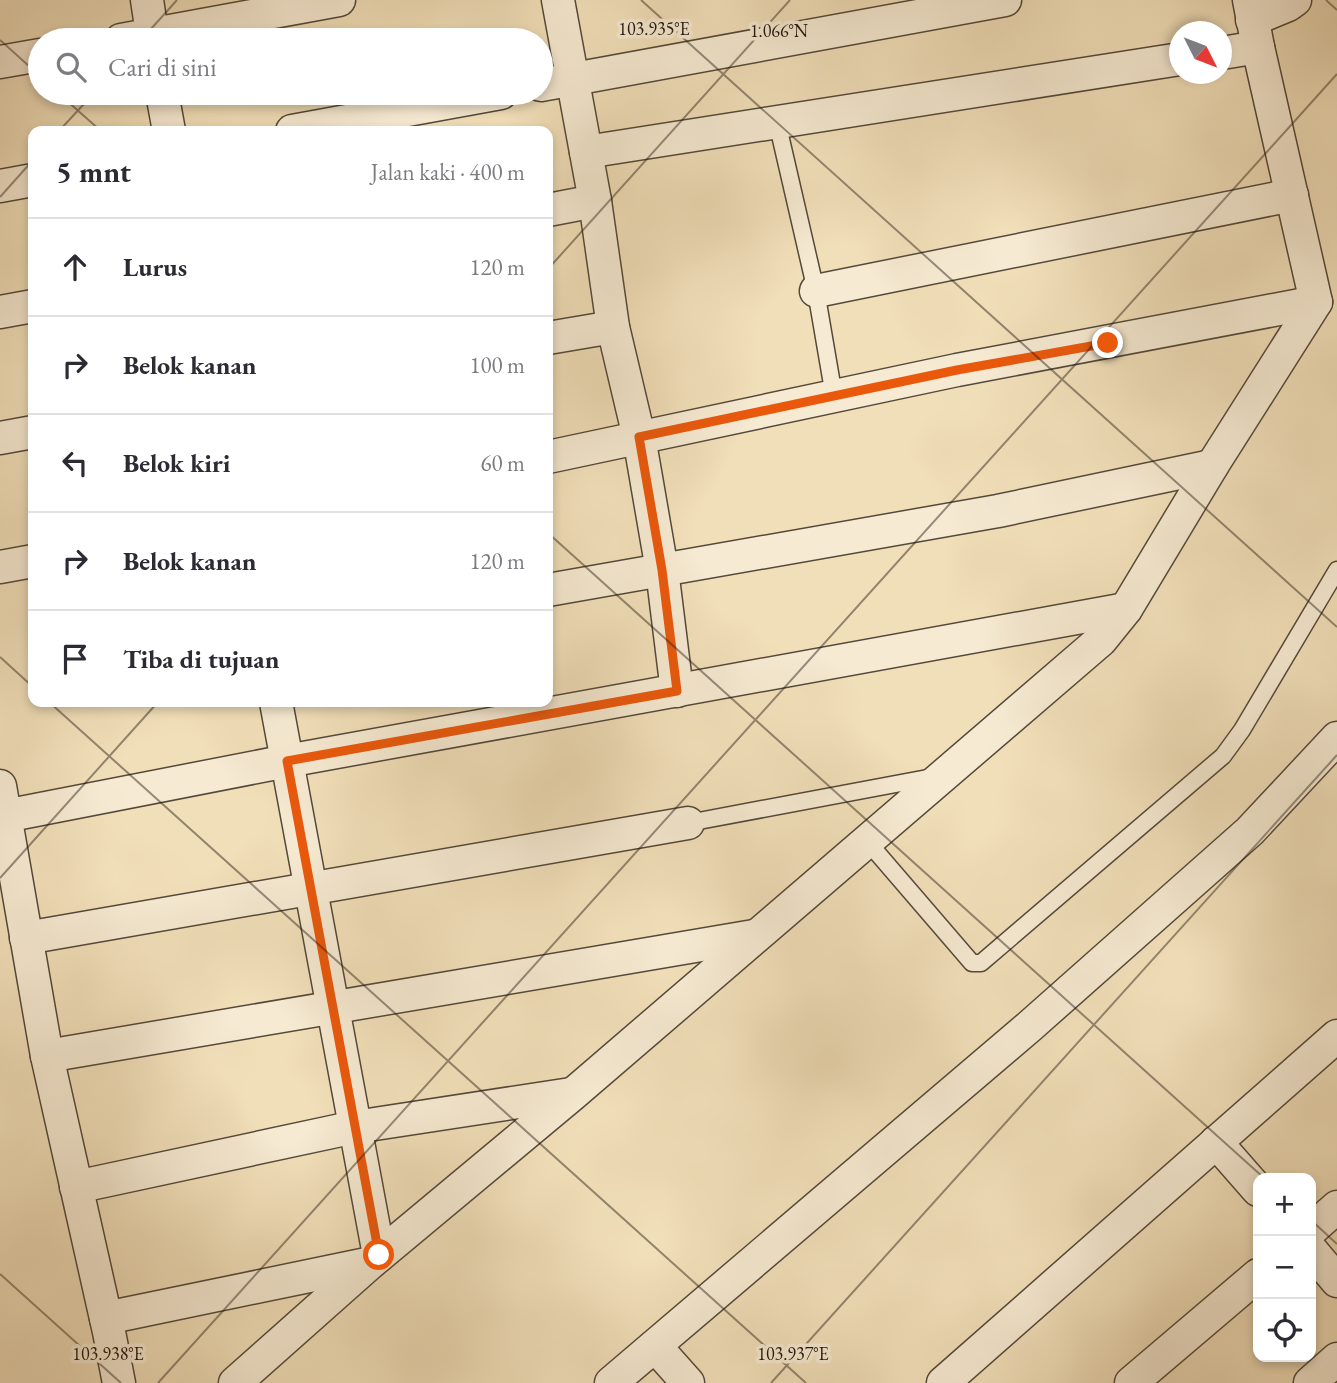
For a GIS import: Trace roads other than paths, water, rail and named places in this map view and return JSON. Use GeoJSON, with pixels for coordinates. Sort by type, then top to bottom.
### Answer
{"type":"FeatureCollection","features":[{"type":"Feature","properties":{"kind":"street"},"geometry":{"type":"LineString","coordinates":[[148,0],[152,28]]}},
{"type":"Feature","properties":{"kind":"street"},"geometry":{"type":"LineString","coordinates":[[198,28],[339,0]]}},
{"type":"Feature","properties":{"kind":"street"},"geometry":{"type":"LineString","coordinates":[[558,0],[595,201],[613,327],[639,437],[662,570],[677,691]]}},
{"type":"Feature","properties":{"kind":"street"},"geometry":{"type":"LineString","coordinates":[[553,83],[1005,0]]}},
{"type":"Feature","properties":{"kind":"street"},"geometry":{"type":"LineString","coordinates":[[1232,42],[1253,22],[1295,0]]}},
{"type":"Feature","properties":{"kind":"street"},"geometry":{"type":"LineString","coordinates":[[235,1383],[374,1259],[573,1094],[1101,640],[1126,609],[1212,466],[1316,302],[1253,22]]}},
{"type":"Feature","properties":{"kind":"street"},"geometry":{"type":"LineString","coordinates":[[0,62],[28,57]]}},
{"type":"Feature","properties":{"kind":"street"},"geometry":{"type":"LineString","coordinates":[[586,152],[1169,61]]}},
{"type":"Feature","properties":{"kind":"street"},"geometry":{"type":"LineString","coordinates":[[164,105],[168,126]]}},
{"type":"Feature","properties":{"kind":"street"},"geometry":{"type":"LineString","coordinates":[[320,126],[435,105]]}},
{"type":"Feature","properties":{"kind":"street"},"geometry":{"type":"LineString","coordinates":[[0,186],[28,181]]}},
{"type":"Feature","properties":{"kind":"street"},"geometry":{"type":"LineString","coordinates":[[816,291],[1292,195]]}},
{"type":"Feature","properties":{"kind":"street"},"geometry":{"type":"LineString","coordinates":[[553,209],[595,201]]}},
{"type":"Feature","properties":{"kind":"street"},"geometry":{"type":"LineString","coordinates":[[553,456],[957,370],[1316,302]]}},
{"type":"Feature","properties":{"kind":"street"},"geometry":{"type":"LineString","coordinates":[[0,312],[28,307]]}},
{"type":"Feature","properties":{"kind":"street"},"geometry":{"type":"LineString","coordinates":[[553,337],[613,327]]}},
{"type":"Feature","properties":{"kind":"street"},"geometry":{"type":"LineString","coordinates":[[0,438],[28,433]]}},
{"type":"Feature","properties":{"kind":"street"},"geometry":{"type":"LineString","coordinates":[[553,589],[998,511],[1212,466]]}},
{"type":"Feature","properties":{"kind":"street"},"geometry":{"type":"LineString","coordinates":[[0,567],[28,562]]}},
{"type":"Feature","properties":{"kind":"street"},"geometry":{"type":"LineString","coordinates":[[119,1383],[47,1056],[3,801],[287,761],[1126,609]]}},
{"type":"Feature","properties":{"kind":"street"},"geometry":{"type":"LineString","coordinates":[[277,707],[355,1127],[374,1259]]}},
{"type":"Feature","properties":{"kind":"street"},"geometry":{"type":"LineString","coordinates":[[611,1383],[1030,1026],[1250,831],[1337,738]]}},
{"type":"Feature","properties":{"kind":"street"},"geometry":{"type":"LineString","coordinates":[[26,938],[688,823]]}},
{"type":"Feature","properties":{"kind":"street"},"geometry":{"type":"LineString","coordinates":[[47,1056],[756,935]]}},
{"type":"Feature","properties":{"kind":"street"},"geometry":{"type":"LineString","coordinates":[[960,1378],[1216,1142],[1337,1035]]}},
{"type":"Feature","properties":{"kind":"street"},"geometry":{"type":"LineString","coordinates":[[76,1187],[355,1127],[573,1094]]}},
{"type":"Feature","properties":{"kind":"street"},"geometry":{"type":"LineString","coordinates":[[1216,1142],[1253,1184]]}},
{"type":"Feature","properties":{"kind":"street"},"geometry":{"type":"LineString","coordinates":[[1316,1226],[1337,1207]]}},
{"type":"Feature","properties":{"kind":"street"},"geometry":{"type":"LineString","coordinates":[[1316,1256],[1337,1281]]}},
{"type":"Feature","properties":{"kind":"street"},"geometry":{"type":"LineString","coordinates":[[106,1318],[374,1259]]}},
{"type":"Feature","properties":{"kind":"street"},"geometry":{"type":"LineString","coordinates":[[1131,1383],[1253,1279]]}},
{"type":"Feature","properties":{"kind":"street"},"geometry":{"type":"LineString","coordinates":[[655,1346],[688,1383]]}},
{"type":"Feature","properties":{"kind":"street"},"geometry":{"type":"LineString","coordinates":[[1310,1383],[1337,1359]]}},
{"type":"Feature","properties":{"kind":"lane"},"geometry":{"type":"LineString","coordinates":[[777,122],[816,291],[834,397]]}},
{"type":"Feature","properties":{"kind":"lane"},"geometry":{"type":"LineString","coordinates":[[867,841],[972,963],[981,962],[1223,756],[1242,730],[1337,569]]}},
{"type":"Feature","properties":{"kind":"lane"},"geometry":{"type":"LineString","coordinates":[[688,823],[942,776]]}}]}
